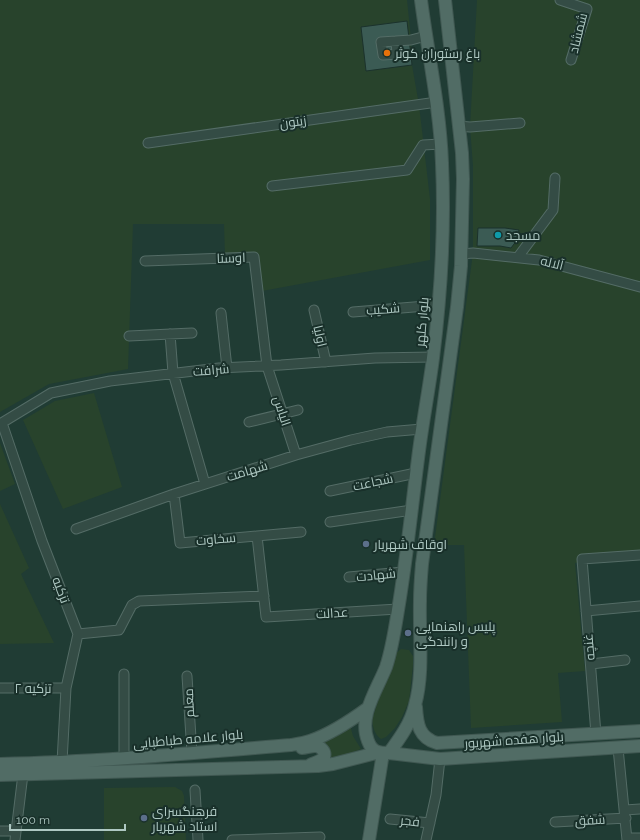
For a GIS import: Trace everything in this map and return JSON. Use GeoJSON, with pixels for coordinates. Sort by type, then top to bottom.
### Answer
{"type":"FeatureCollection","features":[{"type":"Feature","properties":{"kind":"main road","name":"بلوار کلهر"},"geometry":{"type":"LineString","coordinates":[[383,753],[372,749],[365,729],[368,708],[386,666],[398,608],[433,357],[443,240],[441,144],[437,102],[421,0]]}},
{"type":"Feature","properties":{"kind":"main road"},"geometry":{"type":"LineString","coordinates":[[369,840],[383,753],[406,728],[415,705],[419,672],[422,564],[457,307],[462,254],[462,153],[445,0]]}},
{"type":"Feature","properties":{"kind":"main road","name":"بلوار هفده شهریور"},"geometry":{"type":"LineString","coordinates":[[415,705],[417,725],[430,741],[437,743],[640,731]]}},
{"type":"Feature","properties":{"kind":"main road","name":"بلوار علامه طباطبایی"},"geometry":{"type":"LineString","coordinates":[[0,764],[124,759],[291,745],[309,742],[357,716],[368,708]]}},
{"type":"Feature","properties":{"kind":"main road"},"geometry":{"type":"LineString","coordinates":[[268,747],[298,748],[315,746],[321,748],[324,752],[324,757],[303,767]]}},
{"type":"Feature","properties":{"kind":"main road","name":"بلوار هفده شهریور"},"geometry":{"type":"LineString","coordinates":[[383,753],[440,759],[640,746]]}},
{"type":"Feature","properties":{"kind":"main road"},"geometry":{"type":"LineString","coordinates":[[0,775],[303,767],[333,764],[383,753]]}},
{"type":"Feature","properties":{"kind":"street","name":"شمشاد"},"geometry":{"type":"LineString","coordinates":[[560,0],[587,9],[571,60]]}},
{"type":"Feature","properties":{"kind":"street"},"geometry":{"type":"LineString","coordinates":[[396,41],[411,40],[426,36]]}},
{"type":"Feature","properties":{"kind":"street","name":"زیتون"},"geometry":{"type":"LineString","coordinates":[[148,143],[437,102]]}},
{"type":"Feature","properties":{"kind":"street"},"geometry":{"type":"LineString","coordinates":[[458,126],[470,127],[520,123]]}},
{"type":"Feature","properties":{"kind":"street"},"geometry":{"type":"LineString","coordinates":[[272,186],[407,170],[424,145],[441,144]]}},
{"type":"Feature","properties":{"kind":"street"},"geometry":{"type":"LineString","coordinates":[[518,258],[553,210],[555,178]]}},
{"type":"Feature","properties":{"kind":"street","name":"آلاله"},"geometry":{"type":"LineString","coordinates":[[462,254],[473,253],[539,260],[640,287]]}},
{"type":"Feature","properties":{"kind":"street","name":"اوستا"},"geometry":{"type":"LineString","coordinates":[[145,261],[254,257],[267,366]]}},
{"type":"Feature","properties":{"kind":"street","name":"شکیب"},"geometry":{"type":"LineString","coordinates":[[352,312],[438,305]]}},
{"type":"Feature","properties":{"kind":"street","name":"اولیا"},"geometry":{"type":"LineString","coordinates":[[314,310],[326,362]]}},
{"type":"Feature","properties":{"kind":"street"},"geometry":{"type":"LineString","coordinates":[[221,313],[227,368]]}},
{"type":"Feature","properties":{"kind":"street"},"geometry":{"type":"LineString","coordinates":[[129,336],[192,333]]}},
{"type":"Feature","properties":{"kind":"street"},"geometry":{"type":"LineString","coordinates":[[170,334],[173,373],[205,484]]}},
{"type":"Feature","properties":{"kind":"street","name":"شرافت"},"geometry":{"type":"LineString","coordinates":[[1,423],[51,393],[87,385],[173,373],[227,368],[375,358],[433,357]]}},
{"type":"Feature","properties":{"kind":"street","name":"الیاس"},"geometry":{"type":"LineString","coordinates":[[267,366],[296,455]]}},
{"type":"Feature","properties":{"kind":"street"},"geometry":{"type":"LineString","coordinates":[[249,422],[298,410]]}},
{"type":"Feature","properties":{"kind":"street","name":"تزکیه"},"geometry":{"type":"LineString","coordinates":[[1,423],[42,541],[78,634]]}},
{"type":"Feature","properties":{"kind":"street","name":"شهامت"},"geometry":{"type":"LineString","coordinates":[[76,529],[174,494],[296,455],[387,432],[422,429]]}},
{"type":"Feature","properties":{"kind":"street","name":"شجاعت"},"geometry":{"type":"LineString","coordinates":[[330,491],[416,473]]}},
{"type":"Feature","properties":{"kind":"street","name":"سخاوت"},"geometry":{"type":"LineString","coordinates":[[174,494],[180,543],[301,532]]}},
{"type":"Feature","properties":{"kind":"street"},"geometry":{"type":"LineString","coordinates":[[330,522],[412,510]]}},
{"type":"Feature","properties":{"kind":"street"},"geometry":{"type":"LineString","coordinates":[[62,762],[66,688],[78,634],[119,630],[132,605],[139,601],[264,596],[257,536]]}},
{"type":"Feature","properties":{"kind":"street","name":"غنچه"},"geometry":{"type":"LineString","coordinates":[[596,734],[582,559],[640,555]]}},
{"type":"Feature","properties":{"kind":"street","name":"شهادت"},"geometry":{"type":"LineString","coordinates":[[349,577],[403,572]]}},
{"type":"Feature","properties":{"kind":"street","name":"عدالت"},"geometry":{"type":"LineString","coordinates":[[264,596],[266,617],[398,608]]}},
{"type":"Feature","properties":{"kind":"street"},"geometry":{"type":"LineString","coordinates":[[586,611],[640,606]]}},
{"type":"Feature","properties":{"kind":"street"},"geometry":{"type":"LineString","coordinates":[[591,664],[625,660]]}},
{"type":"Feature","properties":{"kind":"street"},"geometry":{"type":"LineString","coordinates":[[124,674],[124,759]]}},
{"type":"Feature","properties":{"kind":"street","name":"معلم"},"geometry":{"type":"LineString","coordinates":[[187,676],[192,753]]}},
{"type":"Feature","properties":{"kind":"street","name":"تزکیه ۲"},"geometry":{"type":"LineString","coordinates":[[0,688],[66,688]]}},
{"type":"Feature","properties":{"kind":"street"},"geometry":{"type":"LineString","coordinates":[[618,748],[626,814],[627,839],[640,838]]}},
{"type":"Feature","properties":{"kind":"street"},"geometry":{"type":"LineString","coordinates":[[426,840],[436,795],[440,759]]}},
{"type":"Feature","properties":{"kind":"street"},"geometry":{"type":"LineString","coordinates":[[0,831],[16,836],[23,774]]}},
{"type":"Feature","properties":{"kind":"street"},"geometry":{"type":"LineString","coordinates":[[195,790],[198,840]]}},
{"type":"Feature","properties":{"kind":"street","name":"شفق"},"geometry":{"type":"LineString","coordinates":[[555,822],[626,814],[640,810]]}},
{"type":"Feature","properties":{"kind":"street","name":"فجر"},"geometry":{"type":"LineString","coordinates":[[390,819],[430,823]]}},
{"type":"Feature","properties":{"kind":"street"},"geometry":{"type":"LineString","coordinates":[[232,840],[320,837]]}},
{"type":"Feature","properties":{"kind":"green space"},"geometry":{"type":"Polygon","coordinates":[[[0,0],[407,0],[412,65],[419,105],[430,199],[430,260],[262,291],[258,254],[225,256],[224,224],[133,224],[128,369],[49,384],[0,412],[0,0]]]}},
{"type":"Feature","properties":{"kind":"green space"},"geometry":{"type":"Polygon","coordinates":[[[477,0],[640,0],[640,557],[575,563],[585,671],[558,673],[562,722],[471,728],[464,545],[434,545],[473,253],[473,166],[470,127],[477,0]]]}},
{"type":"Feature","properties":{"kind":"green space"},"geometry":{"type":"Polygon","coordinates":[[[94,393],[122,487],[63,509],[23,420],[55,401],[94,393]]]}},
{"type":"Feature","properties":{"kind":"green space"},"geometry":{"type":"Polygon","coordinates":[[[0,443],[15,484],[0,491],[0,443]]]}},
{"type":"Feature","properties":{"kind":"green space"},"geometry":{"type":"Polygon","coordinates":[[[0,504],[29,568],[21,574],[54,643],[0,644],[0,504]]]}},
{"type":"Feature","properties":{"kind":"green space"},"geometry":{"type":"Polygon","coordinates":[[[401,649],[409,650],[413,656],[409,701],[395,728],[386,737],[381,739],[375,733],[372,719],[394,655],[401,649]]]}},
{"type":"Feature","properties":{"kind":"green space"},"geometry":{"type":"Polygon","coordinates":[[[350,725],[353,736],[361,749],[327,762],[321,743],[350,725]]]}},
{"type":"Feature","properties":{"kind":"green space","name":"فرهنگسرای استاد شهریار"},"geometry":{"type":"Polygon","coordinates":[[[175,787],[182,791],[184,796],[186,840],[104,840],[104,788],[175,787]]]}},
{"type":"Feature","properties":{"kind":"building","name":"باغ رستوران کوثر"},"geometry":{"type":"Polygon","coordinates":[[[407,21],[412,65],[366,71],[361,27],[407,21]]]}},
{"type":"Feature","properties":{"kind":"building","name":"مسجد"},"geometry":{"type":"Polygon","coordinates":[[[478,228],[505,228],[519,230],[517,240],[511,248],[500,246],[477,246],[478,228]]]}},
{"type":"Feature","properties":{"kind":"place","name":"باغ رستوران کوثر"},"geometry":{"type":"Point","coordinates":[387,53]}},
{"type":"Feature","properties":{"kind":"place","name":"مسجد"},"geometry":{"type":"Point","coordinates":[498,235]}},
{"type":"Feature","properties":{"kind":"place","name":"اوقاف شهریار"},"geometry":{"type":"Point","coordinates":[366,544]}},
{"type":"Feature","properties":{"kind":"place","name":"پلیس راهنمایی و رانندگی"},"geometry":{"type":"Point","coordinates":[408,633]}},
{"type":"Feature","properties":{"kind":"place","name":"فرهنگسرای استاد شهریار"},"geometry":{"type":"Point","coordinates":[144,818]}}]}
